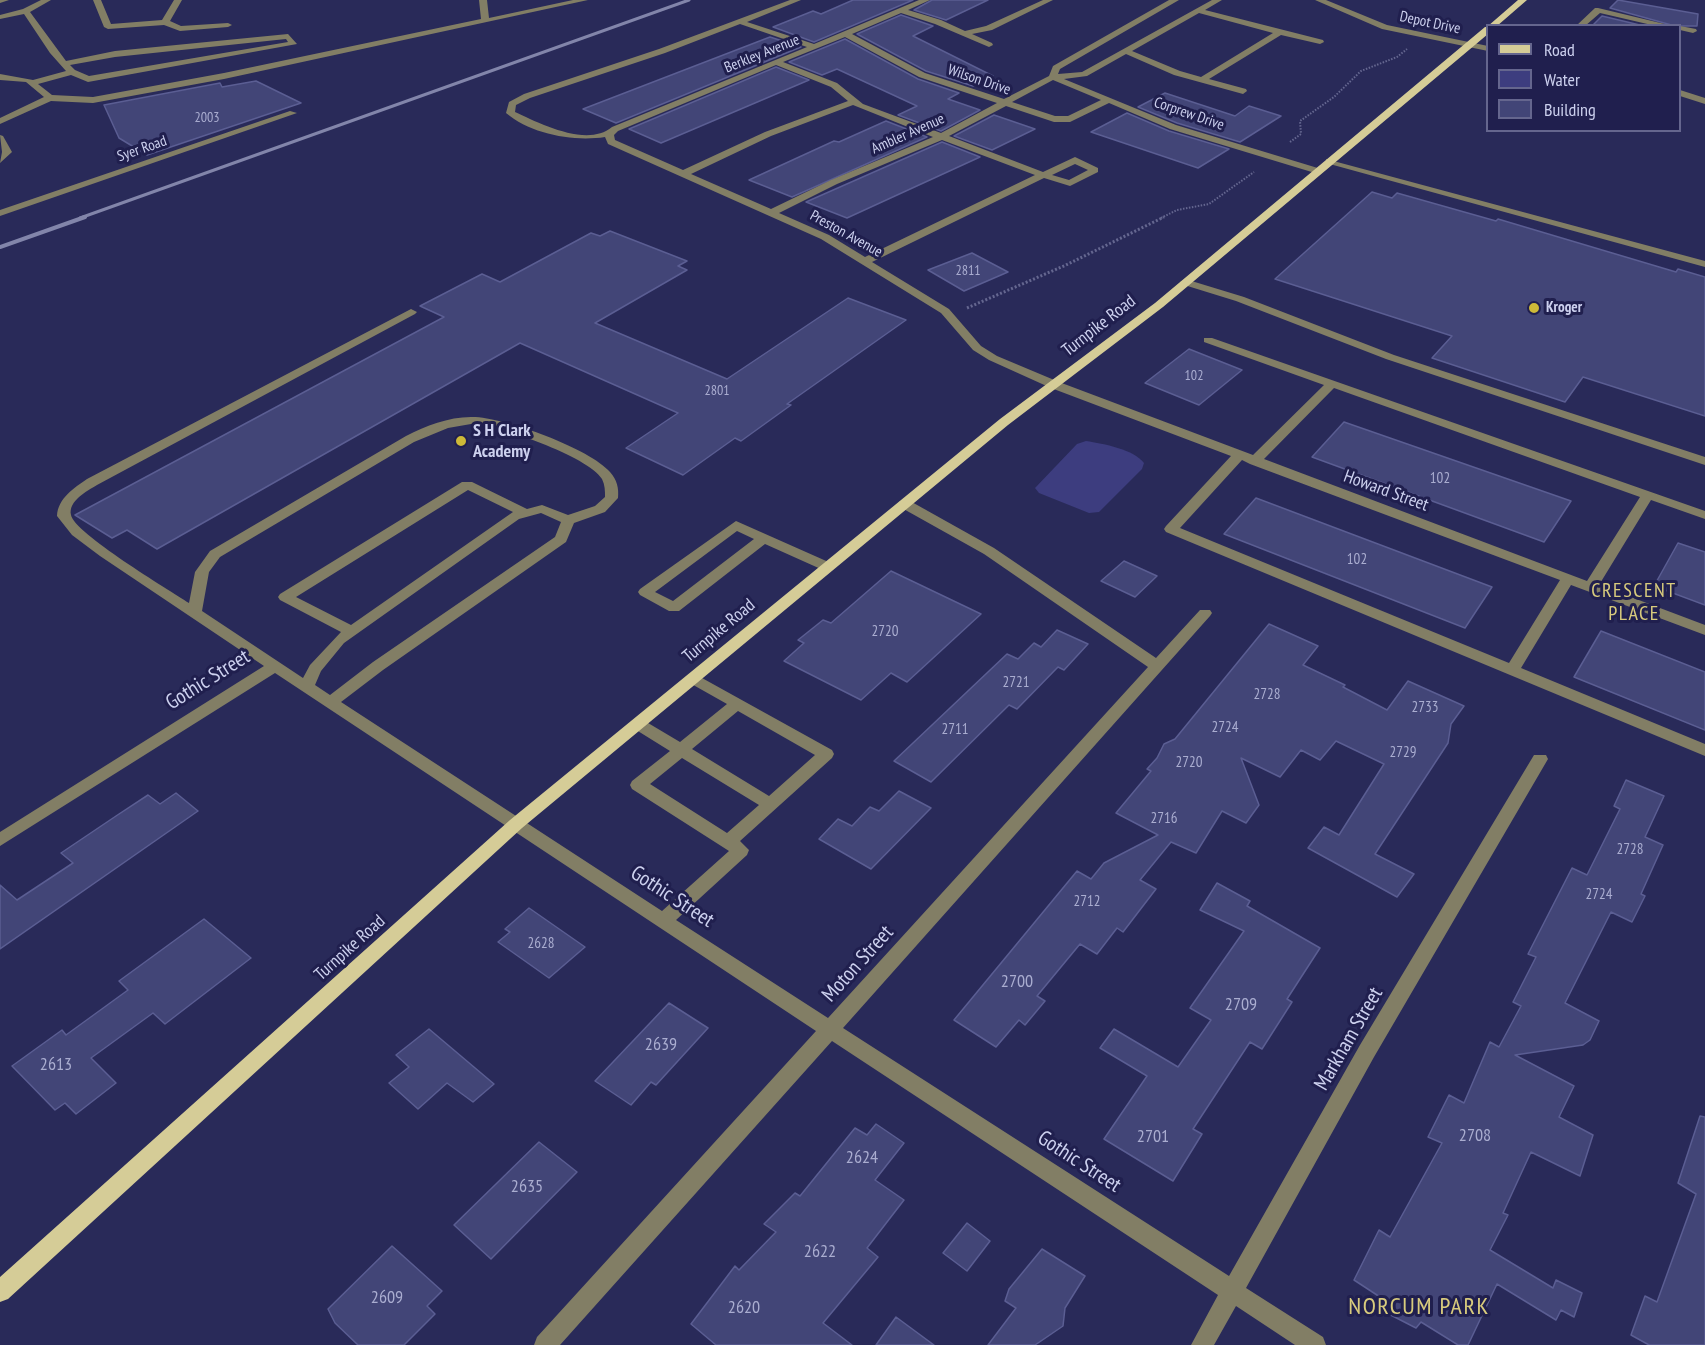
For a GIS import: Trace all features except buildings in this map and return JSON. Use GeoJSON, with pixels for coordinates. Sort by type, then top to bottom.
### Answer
{"type":"FeatureCollection","features":[{"type":"Feature","properties":{"kind":"main road"},"geometry":{"type":"LineString","coordinates":[[1494,24],[1523,0]]}},
{"type":"Feature","properties":{"kind":"main road","name":"Turnpike Road"},"geometry":{"type":"LineString","coordinates":[[0,1291],[516,824],[905,504],[1185,282],[1486,31]]}},
{"type":"Feature","properties":{"kind":"street"},"geometry":{"type":"LineString","coordinates":[[0,1],[5,0]]}},
{"type":"Feature","properties":{"kind":"street"},"geometry":{"type":"LineString","coordinates":[[0,17],[26,11],[47,0]]}},
{"type":"Feature","properties":{"kind":"street"},"geometry":{"type":"LineString","coordinates":[[97,0],[108,27],[165,22],[180,29],[228,25]]}},
{"type":"Feature","properties":{"kind":"street"},"geometry":{"type":"LineString","coordinates":[[165,22],[178,0]]}},
{"type":"Feature","properties":{"kind":"street"},"geometry":{"type":"LineString","coordinates":[[483,0],[485,21]]}},
{"type":"Feature","properties":{"kind":"street"},"geometry":{"type":"LineString","coordinates":[[0,121],[50,99],[93,100],[224,76],[584,0]]}},
{"type":"Feature","properties":{"kind":"street"},"geometry":{"type":"LineString","coordinates":[[740,22],[797,0]]}},
{"type":"Feature","properties":{"kind":"street","name":"Berkley Avenue"},"geometry":{"type":"LineString","coordinates":[[740,22],[527,96],[512,104],[510,113],[558,135],[582,139],[609,134],[615,129],[926,0]]}},
{"type":"Feature","properties":{"kind":"street"},"geometry":{"type":"LineString","coordinates":[[964,34],[989,28],[1048,0]]}},
{"type":"Feature","properties":{"kind":"street","name":"Ambler Avenue"},"geometry":{"type":"LineString","coordinates":[[1053,78],[1056,68],[1175,0]]}},
{"type":"Feature","properties":{"kind":"street","name":"Ambler Avenue"},"geometry":{"type":"LineString","coordinates":[[771,213],[834,182],[940,137],[1053,78],[1084,74],[1218,0]]}},
{"type":"Feature","properties":{"kind":"street","name":"Depot Drive"},"geometry":{"type":"LineString","coordinates":[[1319,0],[1385,27],[1486,49]]}},
{"type":"Feature","properties":{"kind":"street"},"geometry":{"type":"LineString","coordinates":[[1582,24],[1598,10],[1659,24]]}},
{"type":"Feature","properties":{"kind":"street"},"geometry":{"type":"LineString","coordinates":[[26,11],[63,64],[72,72],[88,79],[293,44],[288,36],[115,54],[63,64]]}},
{"type":"Feature","properties":{"kind":"street"},"geometry":{"type":"LineString","coordinates":[[901,11],[938,22],[989,45]]}},
{"type":"Feature","properties":{"kind":"street"},"geometry":{"type":"LineString","coordinates":[[1199,11],[1320,42]]}},
{"type":"Feature","properties":{"kind":"street"},"geometry":{"type":"LineString","coordinates":[[1593,14],[1638,24]]}},
{"type":"Feature","properties":{"kind":"street"},"geometry":{"type":"LineString","coordinates":[[740,22],[816,47]]}},
{"type":"Feature","properties":{"kind":"street"},"geometry":{"type":"LineString","coordinates":[[1681,28],[1691,33],[1681,33]]}},
{"type":"Feature","properties":{"kind":"street"},"geometry":{"type":"LineString","coordinates":[[1202,80],[1280,32]]}},
{"type":"Feature","properties":{"kind":"street","name":"Wilson Drive"},"geometry":{"type":"LineString","coordinates":[[846,34],[922,75],[1004,103],[1064,120],[1108,100]]}},
{"type":"Feature","properties":{"kind":"street"},"geometry":{"type":"LineString","coordinates":[[1126,51],[1177,73],[1243,91]]}},
{"type":"Feature","properties":{"kind":"street"},"geometry":{"type":"LineString","coordinates":[[777,63],[834,85],[853,102],[1043,175],[865,261]]}},
{"type":"Feature","properties":{"kind":"street"},"geometry":{"type":"LineString","coordinates":[[33,82],[72,72]]}},
{"type":"Feature","properties":{"kind":"street"},"geometry":{"type":"LineString","coordinates":[[0,77],[17,77],[33,82],[50,99]]}},
{"type":"Feature","properties":{"kind":"street","name":"Corprew Drive"},"geometry":{"type":"LineString","coordinates":[[1053,78],[1173,127],[1705,264]]}},
{"type":"Feature","properties":{"kind":"street"},"geometry":{"type":"LineString","coordinates":[[1681,93],[1705,101]]}},
{"type":"Feature","properties":{"kind":"street"},"geometry":{"type":"LineString","coordinates":[[683,174],[768,134],[853,102]]}},
{"type":"Feature","properties":{"kind":"street","name":"Syer Road"},"geometry":{"type":"LineString","coordinates":[[0,213],[293,113]]}},
{"type":"Feature","properties":{"kind":"street","name":"Preston Avenue"},"geometry":{"type":"LineString","coordinates":[[609,134],[611,142],[825,237],[945,312],[977,348],[993,358],[1055,384]]}},
{"type":"Feature","properties":{"kind":"street"},"geometry":{"type":"LineString","coordinates":[[0,138],[7,152],[0,160]]}},
{"type":"Feature","properties":{"kind":"street"},"geometry":{"type":"LineString","coordinates":[[1185,282],[1240,298],[1390,357],[1705,461]]}},
{"type":"Feature","properties":{"kind":"street"},"geometry":{"type":"LineString","coordinates":[[275,666],[107,555],[66,523],[63,513],[67,502],[92,482],[411,312]]}},
{"type":"Feature","properties":{"kind":"street"},"geometry":{"type":"LineString","coordinates":[[1208,340],[1705,515]]}},
{"type":"Feature","properties":{"kind":"street","name":"Howard Street"},"geometry":{"type":"LineString","coordinates":[[1055,384],[1705,630]]}},
{"type":"Feature","properties":{"kind":"street"},"geometry":{"type":"LineString","coordinates":[[1255,461],[1331,384]]}},
{"type":"Feature","properties":{"kind":"street"},"geometry":{"type":"LineString","coordinates":[[194,613],[202,572],[215,554],[410,439],[440,426],[478,420],[501,423],[599,469],[611,485],[611,498],[600,509],[568,520],[542,508],[514,516],[339,640],[315,669],[306,687]]}},
{"type":"Feature","properties":{"kind":"street"},"geometry":{"type":"LineString","coordinates":[[1239,454],[1171,529],[1705,750]]}},
{"type":"Feature","properties":{"kind":"street"},"geometry":{"type":"LineString","coordinates":[[351,631],[285,597],[467,485],[525,513]]}},
{"type":"Feature","properties":{"kind":"street"},"geometry":{"type":"LineString","coordinates":[[1592,586],[1648,495]]}},
{"type":"Feature","properties":{"kind":"street"},"geometry":{"type":"LineString","coordinates":[[905,504],[989,551],[1132,651],[1158,666]]}},
{"type":"Feature","properties":{"kind":"street"},"geometry":{"type":"LineString","coordinates":[[331,702],[378,666],[561,539],[568,520]]}},
{"type":"Feature","properties":{"kind":"street"},"geometry":{"type":"LineString","coordinates":[[764,538],[675,608],[645,592],[736,525],[828,567]]}},
{"type":"Feature","properties":{"kind":"street"},"geometry":{"type":"LineString","coordinates":[[1512,670],[1568,578]]}},
{"type":"Feature","properties":{"kind":"street","name":"Moton Street"},"geometry":{"type":"LineString","coordinates":[[545,1345],[1205,613]]}},
{"type":"Feature","properties":{"kind":"street","name":"Gothic Street"},"geometry":{"type":"LineString","coordinates":[[0,840],[275,666],[1315,1345]]}},
{"type":"Feature","properties":{"kind":"street"},"geometry":{"type":"LineString","coordinates":[[693,678],[826,754],[728,842]]}},
{"type":"Feature","properties":{"kind":"street"},"geometry":{"type":"LineString","coordinates":[[664,920],[741,850],[638,785],[738,703]]}},
{"type":"Feature","properties":{"kind":"street"},"geometry":{"type":"LineString","coordinates":[[638,724],[770,804]]}},
{"type":"Feature","properties":{"kind":"street","name":"Markham Street"},"geometry":{"type":"LineString","coordinates":[[1202,1345],[1367,1050],[1540,759]]}},
{"type":"Feature","properties":{"kind":"path"},"geometry":{"type":"LineString","coordinates":[[1287,145],[1301,134],[1300,121],[1334,97],[1361,71],[1397,57],[1425,37]]}},
{"type":"Feature","properties":{"kind":"path"},"geometry":{"type":"LineString","coordinates":[[964,309],[1066,265],[1177,210],[1209,204],[1259,167]]}},
{"type":"Feature","properties":{"kind":"water"},"geometry":{"type":"Polygon","coordinates":[[[1086,441],[1126,451],[1144,463],[1142,469],[1099,512],[1089,513],[1039,493],[1035,488],[1077,444],[1086,441]]]}},
{"type":"Feature","properties":{"kind":"railway"},"geometry":{"type":"LineString","coordinates":[[80,218],[689,0]]}},
{"type":"Feature","properties":{"kind":"railway"},"geometry":{"type":"LineString","coordinates":[[0,247],[85,217]]}},
{"type":"Feature","properties":{"kind":"place","name":"Kroger"},"geometry":{"type":"Point","coordinates":[1534,308]}},
{"type":"Feature","properties":{"kind":"place","name":"S H Clark Academy"},"geometry":{"type":"Point","coordinates":[461,441]}},
{"type":"Feature","properties":{"kind":"district","name":"CRESCENT PLACE"},"geometry":{"type":"Point","coordinates":[1634,602]}},
{"type":"Feature","properties":{"kind":"district","name":"NORCUM PARK"},"geometry":{"type":"Point","coordinates":[1419,1307]}}]}
